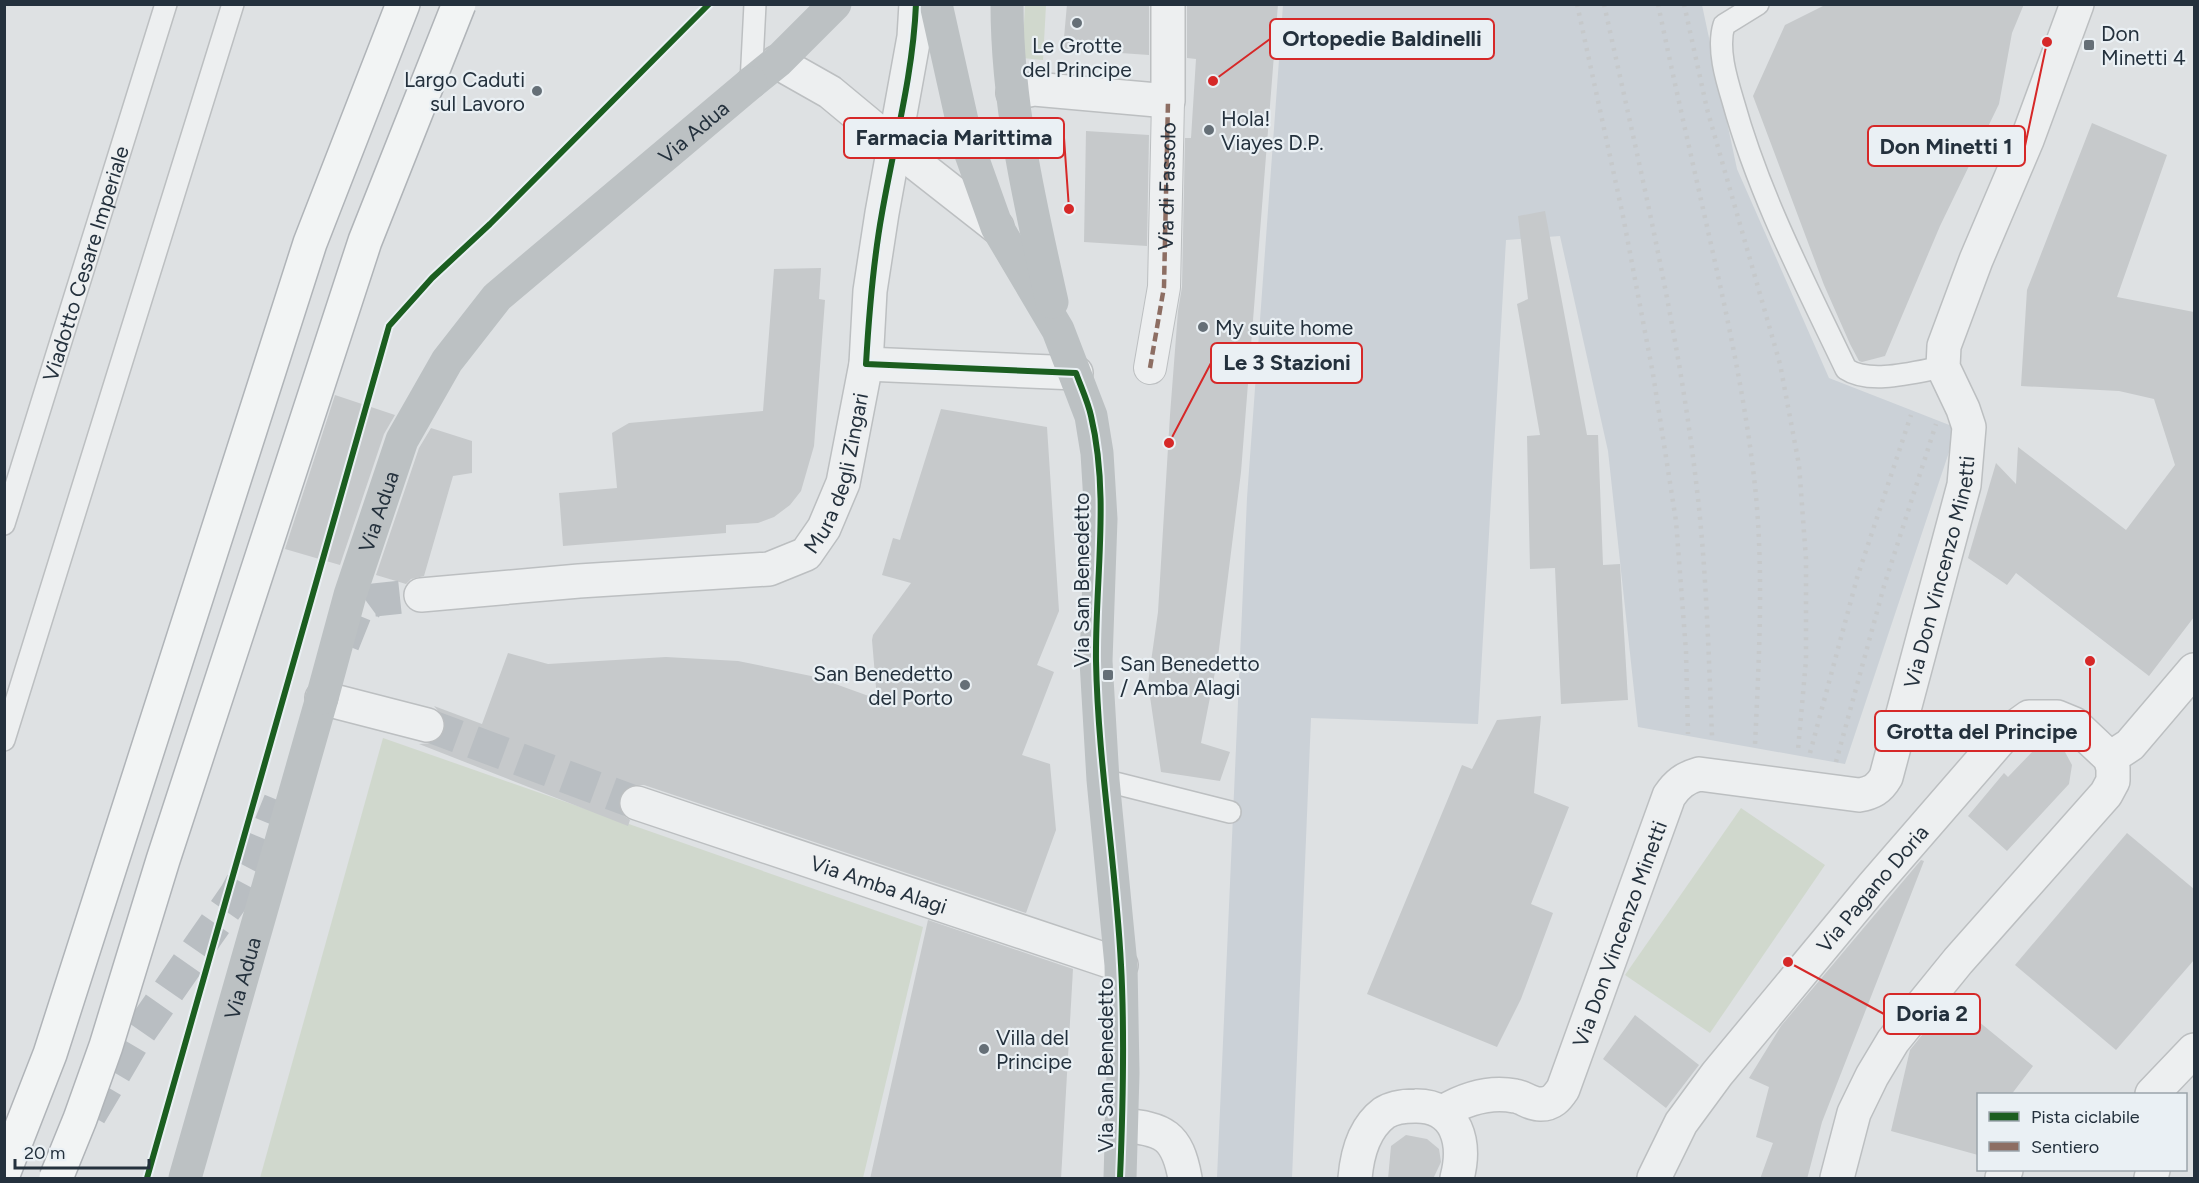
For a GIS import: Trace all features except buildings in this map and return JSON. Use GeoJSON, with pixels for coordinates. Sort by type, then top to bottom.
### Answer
{"type":"FeatureCollection","features":[{"type":"Feature","properties":{"kind":"highway"},"geometry":{"type":"LineString","coordinates":[[4,1172],[50,1054],[309,243],[403,4]]}},
{"type":"Feature","properties":{"kind":"highway"},"geometry":{"type":"LineString","coordinates":[[56,1179],[81,1119],[106,1046],[166,848],[365,241],[459,4]]}},
{"type":"Feature","properties":{"kind":"main road","name":"Via Adua"},"geometry":{"type":"LineString","coordinates":[[184,1179],[350,595],[402,440],[447,361],[497,297],[777,62],[835,4]]}},
{"type":"Feature","properties":{"kind":"main road","name":"Via San Benedetto"},"geometry":{"type":"LineString","coordinates":[[936,4],[967,143],[997,227],[1058,330],[1091,416],[1097,453],[1101,519],[1096,661],[1103,780],[1121,965],[1120,1179]]}},
{"type":"Feature","properties":{"kind":"main road","name":"Via San Benedetto"},"geometry":{"type":"LineString","coordinates":[[1007,18],[1013,93],[1031,209],[1058,330]]}},
{"type":"Feature","properties":{"kind":"street","name":"Mura degli Zingari"},"geometry":{"type":"LineString","coordinates":[[421,596],[579,581],[769,569],[806,554],[824,528],[843,483],[866,364],[870,291],[914,37],[916,4]]}},
{"type":"Feature","properties":{"kind":"street","name":"Via di Fassolo"},"geometry":{"type":"LineString","coordinates":[[1150,368],[1164,287],[1168,4]]}},
{"type":"Feature","properties":{"kind":"street"},"geometry":{"type":"LineString","coordinates":[[1943,368],[1944,346],[1976,261],[2027,140],[2077,4]]}},
{"type":"Feature","properties":{"kind":"street"},"geometry":{"type":"LineString","coordinates":[[777,62],[830,92],[997,227]]}},
{"type":"Feature","properties":{"kind":"street"},"geometry":{"type":"LineString","coordinates":[[1013,93],[1034,89],[1167,101]]}},
{"type":"Feature","properties":{"kind":"street"},"geometry":{"type":"LineString","coordinates":[[866,364],[1076,373]]}},
{"type":"Feature","properties":{"kind":"street","name":"Via Don Vincenzo Minetti"},"geometry":{"type":"LineString","coordinates":[[1443,1112],[1462,1101],[1475,1097],[1515,1096],[1539,1105],[1557,1099],[1565,1083],[1670,796],[1680,782],[1699,774],[1859,795],[1876,790],[1882,784],[1886,777],[1964,485],[1969,428],[1963,409],[1943,368]]}},
{"type":"Feature","properties":{"kind":"street"},"geometry":{"type":"LineString","coordinates":[[1837,1179],[1854,1113],[1893,1041],[1958,961],[2102,799],[2113,781],[2110,758],[2130,746],[2194,670]]}},
{"type":"Feature","properties":{"kind":"street"},"geometry":{"type":"LineString","coordinates":[[322,698],[427,725]]}},
{"type":"Feature","properties":{"kind":"street","name":"Via Pagano Doria"},"geometry":{"type":"LineString","coordinates":[[1654,1179],[1681,1123],[1717,1074],[1873,886],[2004,735],[2029,717],[2057,717],[2074,724],[2110,758]]}},
{"type":"Feature","properties":{"kind":"street","name":"Via Amba Alagi"},"geometry":{"type":"LineString","coordinates":[[637,803],[1121,965]]}},
{"type":"Feature","properties":{"kind":"street"},"geometry":{"type":"LineString","coordinates":[[2154,1093],[2194,1050]]}},
{"type":"Feature","properties":{"kind":"street"},"geometry":{"type":"LineString","coordinates":[[1355,1179],[1356,1162],[1364,1139],[1373,1123],[1385,1112],[1400,1107],[1417,1106],[1431,1107],[1443,1112],[1455,1127],[1460,1143],[1461,1160],[1457,1179]]}},
{"type":"Feature","properties":{"kind":"street"},"geometry":{"type":"LineString","coordinates":[[1122,1125],[1148,1128],[1170,1139],[1181,1156],[1185,1179]]}},
{"type":"Feature","properties":{"kind":"lane","name":"Viadotto Cesare Imperiale"},"geometry":{"type":"LineString","coordinates":[[4,524],[166,4]]}},
{"type":"Feature","properties":{"kind":"lane"},"geometry":{"type":"LineString","coordinates":[[4,741],[233,4]]}},
{"type":"Feature","properties":{"kind":"lane"},"geometry":{"type":"LineString","coordinates":[[751,83],[755,4]]}},
{"type":"Feature","properties":{"kind":"lane"},"geometry":{"type":"LineString","coordinates":[[1758,4],[1724,24],[1721,34],[1726,75],[1739,123],[1772,213],[1846,369],[1852,373],[1875,378],[1943,368]]}},
{"type":"Feature","properties":{"kind":"lane"},"geometry":{"type":"LineString","coordinates":[[1103,780],[1230,812]]}},
{"type":"Feature","properties":{"kind":"shaded area"},"geometry":{"type":"Polygon","coordinates":[[[1025,5],[1046,5],[1043,60],[1022,58],[1025,5]]]}},
{"type":"Feature","properties":{"kind":"shaded area"},"geometry":{"type":"Polygon","coordinates":[[[1283,5],[1702,5],[1737,169],[1829,378],[1957,428],[1845,764],[1638,727],[1608,451],[1560,236],[1506,240],[1478,724],[1311,718],[1292,1178],[1217,1178],[1247,498],[1283,5]]]}},
{"type":"Feature","properties":{"kind":"shaded area"},"geometry":{"type":"Polygon","coordinates":[[[383,738],[923,927],[863,1178],[260,1178],[383,738]]]}},
{"type":"Feature","properties":{"kind":"shaded area"},"geometry":{"type":"Polygon","coordinates":[[[1741,808],[1825,865],[1710,1033],[1625,975],[1741,808]]]}},
{"type":"Feature","properties":{"kind":"tunnel"},"geometry":{"type":"LineString","coordinates":[[343,644],[355,614],[374,600],[421,595]]}},
{"type":"Feature","properties":{"kind":"tunnel"},"geometry":{"type":"LineString","coordinates":[[427,725],[637,803]]}},
{"type":"Feature","properties":{"kind":"tunnel"},"geometry":{"type":"LineString","coordinates":[[90,1115],[133,1042],[236,894],[263,843],[280,801]]}},
{"type":"Feature","properties":{"kind":"railway"},"geometry":{"type":"LineString","coordinates":[[1577,4],[1623,216],[1653,374],[1676,521],[1686,651],[1688,734]]}},
{"type":"Feature","properties":{"kind":"railway"},"geometry":{"type":"LineString","coordinates":[[1604,4],[1660,260],[1693,453],[1708,627],[1712,736]]}},
{"type":"Feature","properties":{"kind":"railway"},"geometry":{"type":"LineString","coordinates":[[1658,4],[1731,338],[1745,412],[1755,486],[1760,583],[1755,745]]}},
{"type":"Feature","properties":{"kind":"railway"},"geometry":{"type":"LineString","coordinates":[[1684,4],[1707,109],[1780,364],[1799,465],[1806,559],[1806,660],[1798,750]]}},
{"type":"Feature","properties":{"kind":"railway"},"geometry":{"type":"LineString","coordinates":[[1810,753],[1857,578],[1911,415]]}},
{"type":"Feature","properties":{"kind":"railway"},"geometry":{"type":"LineString","coordinates":[[1836,762],[1884,586],[1936,424]]}},
{"type":"Feature","properties":{"kind":"marked path"},"geometry":{"type":"LineString","coordinates":[[1150,368],[1164,287],[1168,101]]}},
{"type":"Feature","properties":{"kind":"cycle path"},"geometry":{"type":"LineString","coordinates":[[147,1178],[389,326],[432,278],[490,224],[709,4]]}},
{"type":"Feature","properties":{"kind":"cycle path"},"geometry":{"type":"LineString","coordinates":[[916,4],[907,83],[876,251],[866,364],[1076,373],[1088,405],[1097,446],[1101,507],[1096,630],[1097,699],[1119,927],[1122,992],[1123,1072],[1120,1178]]}},
{"type":"Feature","properties":{"kind":"place","name":"Le Grotte del Principe"},"geometry":{"type":"Point","coordinates":[1077,23]}},
{"type":"Feature","properties":{"kind":"place","name":"Don Minetti 1"},"geometry":{"type":"Point","coordinates":[2047,42]}},
{"type":"Feature","properties":{"kind":"place","name":"Don Minetti 4"},"geometry":{"type":"Point","coordinates":[2089,45]}},
{"type":"Feature","properties":{"kind":"place","name":"Ortopedie Baldinelli"},"geometry":{"type":"Point","coordinates":[1213,81]}},
{"type":"Feature","properties":{"kind":"place","name":"Largo Caduti sul Lavoro"},"geometry":{"type":"Point","coordinates":[537,91]}},
{"type":"Feature","properties":{"kind":"place","name":"Hola! Viayes D.P."},"geometry":{"type":"Point","coordinates":[1209,130]}},
{"type":"Feature","properties":{"kind":"place","name":"Farmacia Marittima"},"geometry":{"type":"Point","coordinates":[1069,209]}},
{"type":"Feature","properties":{"kind":"place","name":"My suite home"},"geometry":{"type":"Point","coordinates":[1203,327]}},
{"type":"Feature","properties":{"kind":"place","name":"Le 3 Stazioni"},"geometry":{"type":"Point","coordinates":[1169,443]}},
{"type":"Feature","properties":{"kind":"place","name":"Grotta del Principe"},"geometry":{"type":"Point","coordinates":[2090,661]}},
{"type":"Feature","properties":{"kind":"place","name":"San Benedetto / Amba Alagi"},"geometry":{"type":"Point","coordinates":[1108,675]}},
{"type":"Feature","properties":{"kind":"place","name":"San Benedetto del Porto"},"geometry":{"type":"Point","coordinates":[965,685]}},
{"type":"Feature","properties":{"kind":"place","name":"Doria 2"},"geometry":{"type":"Point","coordinates":[1788,962]}},
{"type":"Feature","properties":{"kind":"place","name":"Villa del Principe"},"geometry":{"type":"Point","coordinates":[984,1049]}}]}
